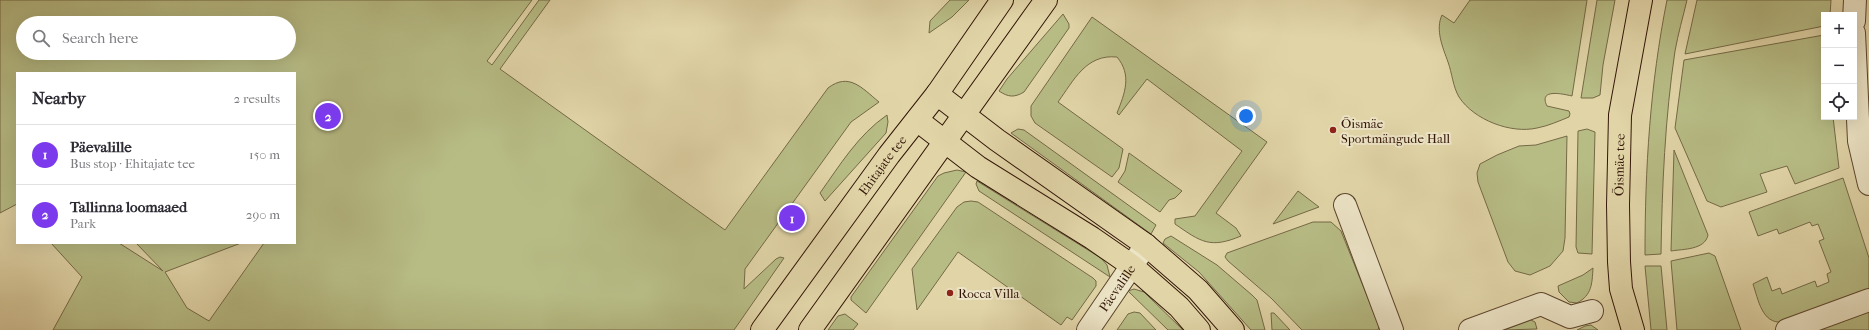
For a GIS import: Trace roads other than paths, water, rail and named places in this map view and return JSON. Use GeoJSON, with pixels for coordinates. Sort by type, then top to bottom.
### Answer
{"type":"FeatureCollection","features":[{"type":"Feature","properties":{"kind":"main road","name":"Ehitajate tee"},"geometry":{"type":"LineString","coordinates":[[762,330],[830,235],[937,94],[1002,0]]}},
{"type":"Feature","properties":{"kind":"main road"},"geometry":{"type":"LineString","coordinates":[[810,330],[1046,0]]}},
{"type":"Feature","properties":{"kind":"main road","name":"Õismäe tee"},"geometry":{"type":"LineString","coordinates":[[1633,330],[1621,289],[1618,205],[1620,115],[1641,0]]}},
{"type":"Feature","properties":{"kind":"main road"},"geometry":{"type":"LineString","coordinates":[[937,94],[963,115],[1146,245],[1198,290],[1233,330]]}},
{"type":"Feature","properties":{"kind":"main road"},"geometry":{"type":"LineString","coordinates":[[937,94],[943,142]]}},
{"type":"Feature","properties":{"kind":"main road"},"geometry":{"type":"LineString","coordinates":[[917,120],[963,115]]}},
{"type":"Feature","properties":{"kind":"main road"},"geometry":{"type":"LineString","coordinates":[[917,120],[943,142],[978,167],[1092,238],[1131,265],[1179,307],[1199,330]]}},
{"type":"Feature","properties":{"kind":"main road"},"geometry":{"type":"LineString","coordinates":[[1618,330],[1621,289]]}},
{"type":"Feature","properties":{"kind":"street"},"geometry":{"type":"LineString","coordinates":[[1854,12],[1855,0]]}},
{"type":"Feature","properties":{"kind":"street"},"geometry":{"type":"LineString","coordinates":[[1855,48],[1859,141],[1868,174]]}},
{"type":"Feature","properties":{"kind":"street"},"geometry":{"type":"LineString","coordinates":[[1345,205],[1392,330]]}},
{"type":"Feature","properties":{"kind":"street","name":"Päevalille"},"geometry":{"type":"LineString","coordinates":[[1088,330],[1146,245]]}},
{"type":"Feature","properties":{"kind":"street"},"geometry":{"type":"LineString","coordinates":[[1787,330],[1869,300]]}},
{"type":"Feature","properties":{"kind":"street"},"geometry":{"type":"LineString","coordinates":[[1470,330],[1541,304],[1570,317],[1592,311]]}},
{"type":"Feature","properties":{"kind":"place","name":"Tallinna loomaaed"},"geometry":{"type":"Point","coordinates":[328,116]}},
{"type":"Feature","properties":{"kind":"place","name":"Õismäe Sportmängude Hall"},"geometry":{"type":"Point","coordinates":[1333,130]}},
{"type":"Feature","properties":{"kind":"place","name":"Päevalille"},"geometry":{"type":"Point","coordinates":[792,218]}},
{"type":"Feature","properties":{"kind":"place","name":"Rocca Villa"},"geometry":{"type":"Point","coordinates":[950,293]}}]}
